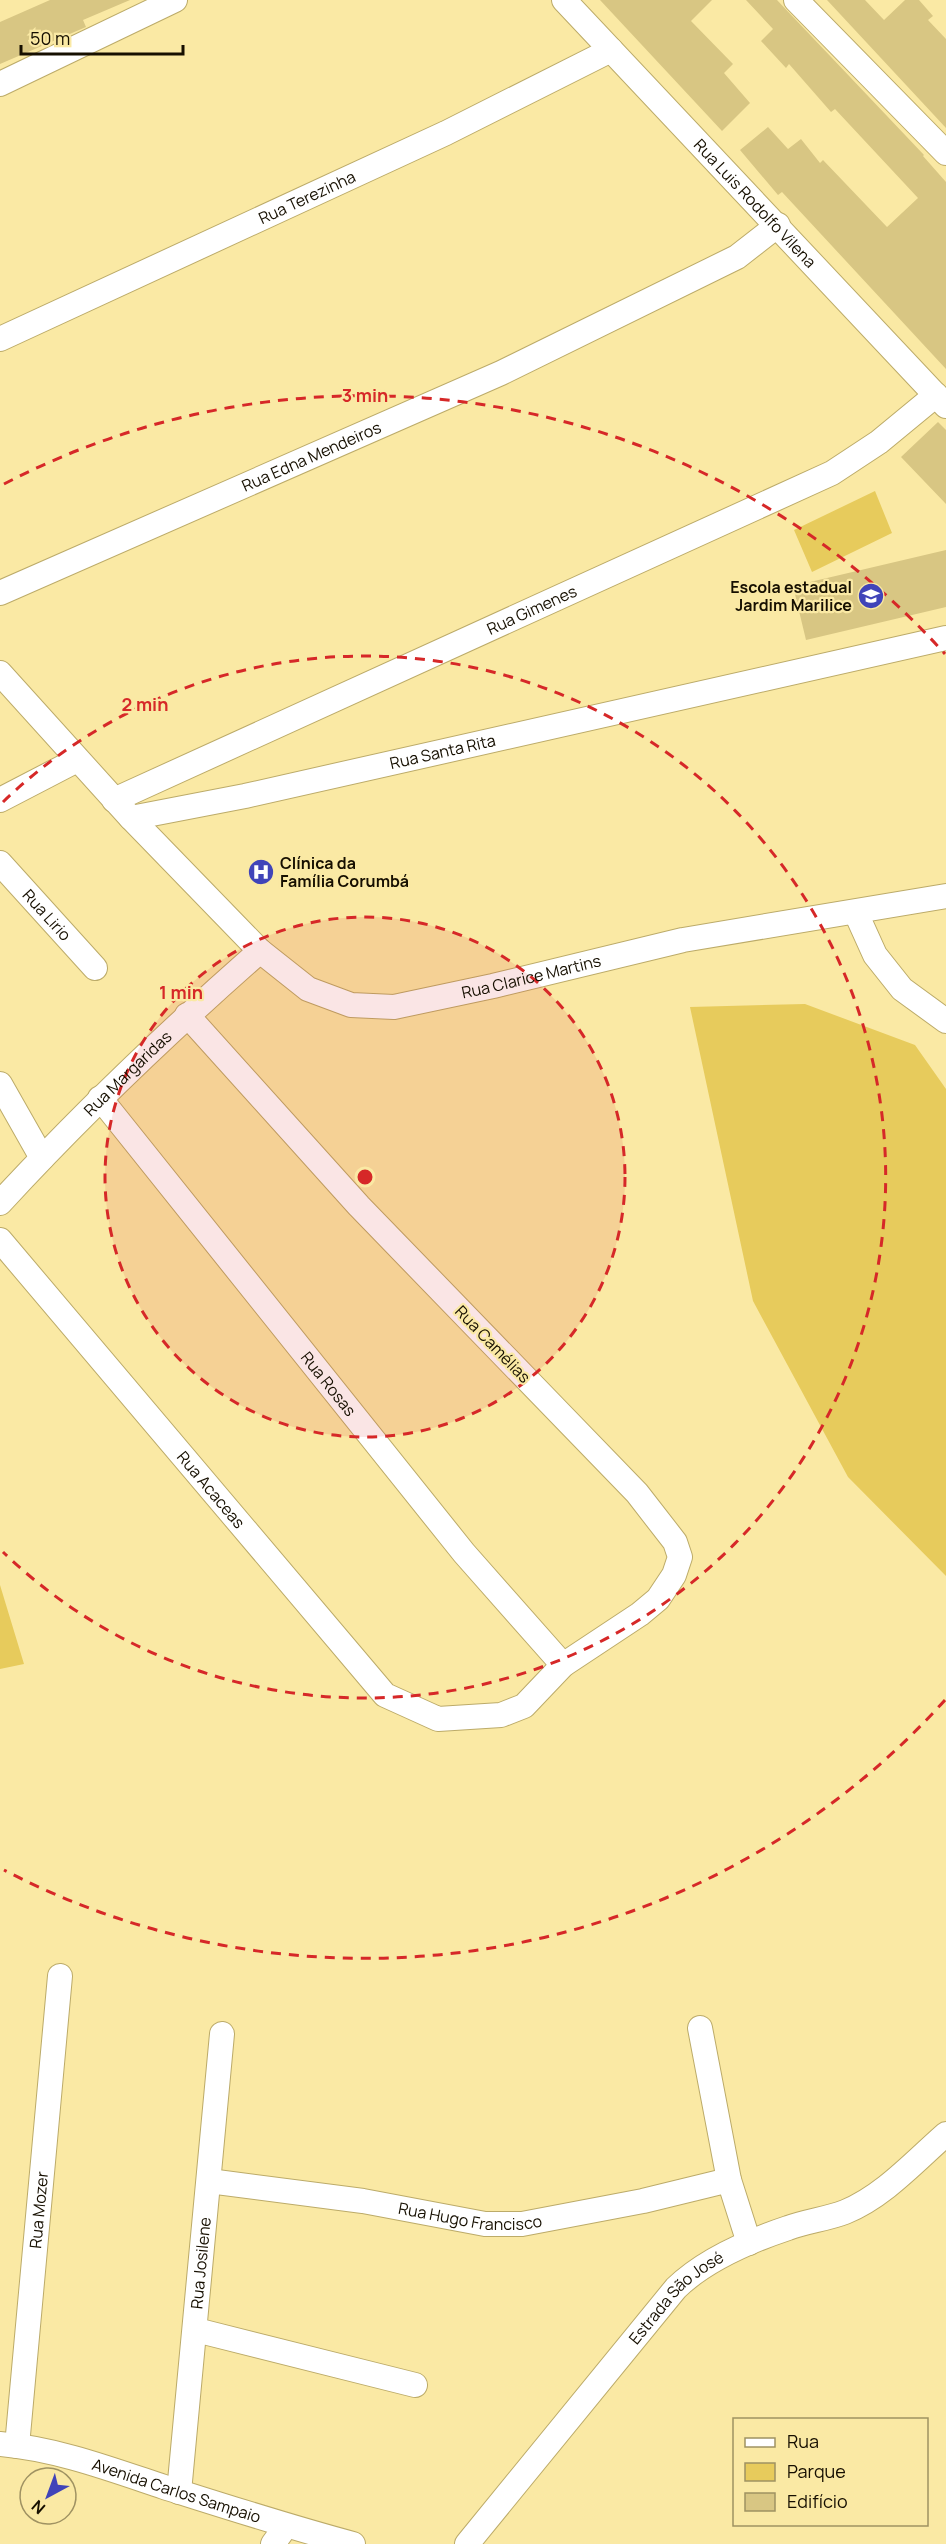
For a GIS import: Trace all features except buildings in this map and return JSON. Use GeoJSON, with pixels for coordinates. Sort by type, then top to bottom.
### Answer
{"type":"FeatureCollection","features":[{"type":"Feature","properties":{"kind":"street"},"geometry":{"type":"LineString","coordinates":[[0,84],[175,0]]}},
{"type":"Feature","properties":{"kind":"street"},"geometry":{"type":"LineString","coordinates":[[796,0],[946,153]]}},
{"type":"Feature","properties":{"kind":"street","name":"Rua Luis Rodolfo Vilena"},"geometry":{"type":"LineString","coordinates":[[574,3],[611,50],[941,400]]}},
{"type":"Feature","properties":{"kind":"street","name":"Rua Terezinha"},"geometry":{"type":"LineString","coordinates":[[0,339],[446,133],[611,50]]}},
{"type":"Feature","properties":{"kind":"street","name":"Rua Edna Mendeiros"},"geometry":{"type":"LineString","coordinates":[[0,593],[501,373],[737,257],[778,225]]}},
{"type":"Feature","properties":{"kind":"street","name":"Rua Gimenes"},"geometry":{"type":"LineString","coordinates":[[114,800],[832,473],[941,400]]}},
{"type":"Feature","properties":{"kind":"street","name":"Rua Santa Rita"},"geometry":{"type":"LineString","coordinates":[[131,818],[245,796],[946,638]]}},
{"type":"Feature","properties":{"kind":"street"},"geometry":{"type":"LineString","coordinates":[[0,673],[131,818]]}},
{"type":"Feature","properties":{"kind":"street"},"geometry":{"type":"LineString","coordinates":[[0,800],[77,760]]}},
{"type":"Feature","properties":{"kind":"street","name":"Rua Clarice Martins"},"geometry":{"type":"LineString","coordinates":[[131,818],[260,951],[308,989],[351,1005],[394,1007],[683,940],[856,913],[946,896]]}},
{"type":"Feature","properties":{"kind":"street","name":"Rua Lirio"},"geometry":{"type":"LineString","coordinates":[[0,863],[94,968]]}},
{"type":"Feature","properties":{"kind":"street"},"geometry":{"type":"LineString","coordinates":[[856,913],[875,955],[895,980],[946,1022]]}},
{"type":"Feature","properties":{"kind":"street","name":"Rua Margaridas"},"geometry":{"type":"LineString","coordinates":[[0,1203],[100,1098],[187,1015],[260,951]]}},
{"type":"Feature","properties":{"kind":"street","name":"Rua Camélias"},"geometry":{"type":"LineString","coordinates":[[187,1015],[359,1206],[637,1493],[675,1542],[681,1557],[674,1575],[658,1599],[563,1665]]}},
{"type":"Feature","properties":{"kind":"street"},"geometry":{"type":"LineString","coordinates":[[0,1084],[42,1158]]}},
{"type":"Feature","properties":{"kind":"street","name":"Rua Rosas"},"geometry":{"type":"LineString","coordinates":[[100,1098],[464,1553],[563,1665]]}},
{"type":"Feature","properties":{"kind":"street","name":"Rua Acaceas"},"geometry":{"type":"LineString","coordinates":[[0,1240],[385,1695],[438,1719],[485,1718],[516,1710],[541,1690],[563,1665]]}},
{"type":"Feature","properties":{"kind":"street","name":"Rua Mozer"},"geometry":{"type":"LineString","coordinates":[[9,2445],[60,1976]]}},
{"type":"Feature","properties":{"kind":"street"},"geometry":{"type":"LineString","coordinates":[[700,2028],[729,2180],[749,2243]]}},
{"type":"Feature","properties":{"kind":"street","name":"Rua Josilene"},"geometry":{"type":"LineString","coordinates":[[178,2492],[196,2330],[222,2034]]}},
{"type":"Feature","properties":{"kind":"street","name":"Estrada São José"},"geometry":{"type":"LineString","coordinates":[[467,2544],[676,2288],[706,2264],[749,2243],[789,2227],[847,2211],[869,2200],[946,2134]]}},
{"type":"Feature","properties":{"kind":"street","name":"Rua Hugo Francisco"},"geometry":{"type":"LineString","coordinates":[[209,2181],[363,2201],[485,2224],[533,2222],[643,2201],[729,2180]]}},
{"type":"Feature","properties":{"kind":"street"},"geometry":{"type":"LineString","coordinates":[[196,2330],[415,2385]]}},
{"type":"Feature","properties":{"kind":"street","name":"Avenida Carlos Sampaio"},"geometry":{"type":"LineString","coordinates":[[9,2445],[86,2461],[178,2492],[279,2535],[353,2544]]}},
{"type":"Feature","properties":{"kind":"green space"},"geometry":{"type":"Polygon","coordinates":[[[875,491],[892,533],[812,572],[794,530],[875,491]]]}},
{"type":"Feature","properties":{"kind":"green space"},"geometry":{"type":"Polygon","coordinates":[[[805,1004],[915,1045],[946,1089],[946,1576],[848,1477],[753,1301],[690,1007],[805,1004]]]}},
{"type":"Feature","properties":{"kind":"green space"},"geometry":{"type":"Polygon","coordinates":[[[0,1585],[24,1664],[0,1669],[0,1585]]]}},
{"type":"Feature","properties":{"kind":"place","name":"Escola estadual Jardim Marilice"},"geometry":{"type":"Point","coordinates":[871,596]}},
{"type":"Feature","properties":{"kind":"place","name":"Clínica da Família Corumbá"},"geometry":{"type":"Point","coordinates":[261,872]}}]}
